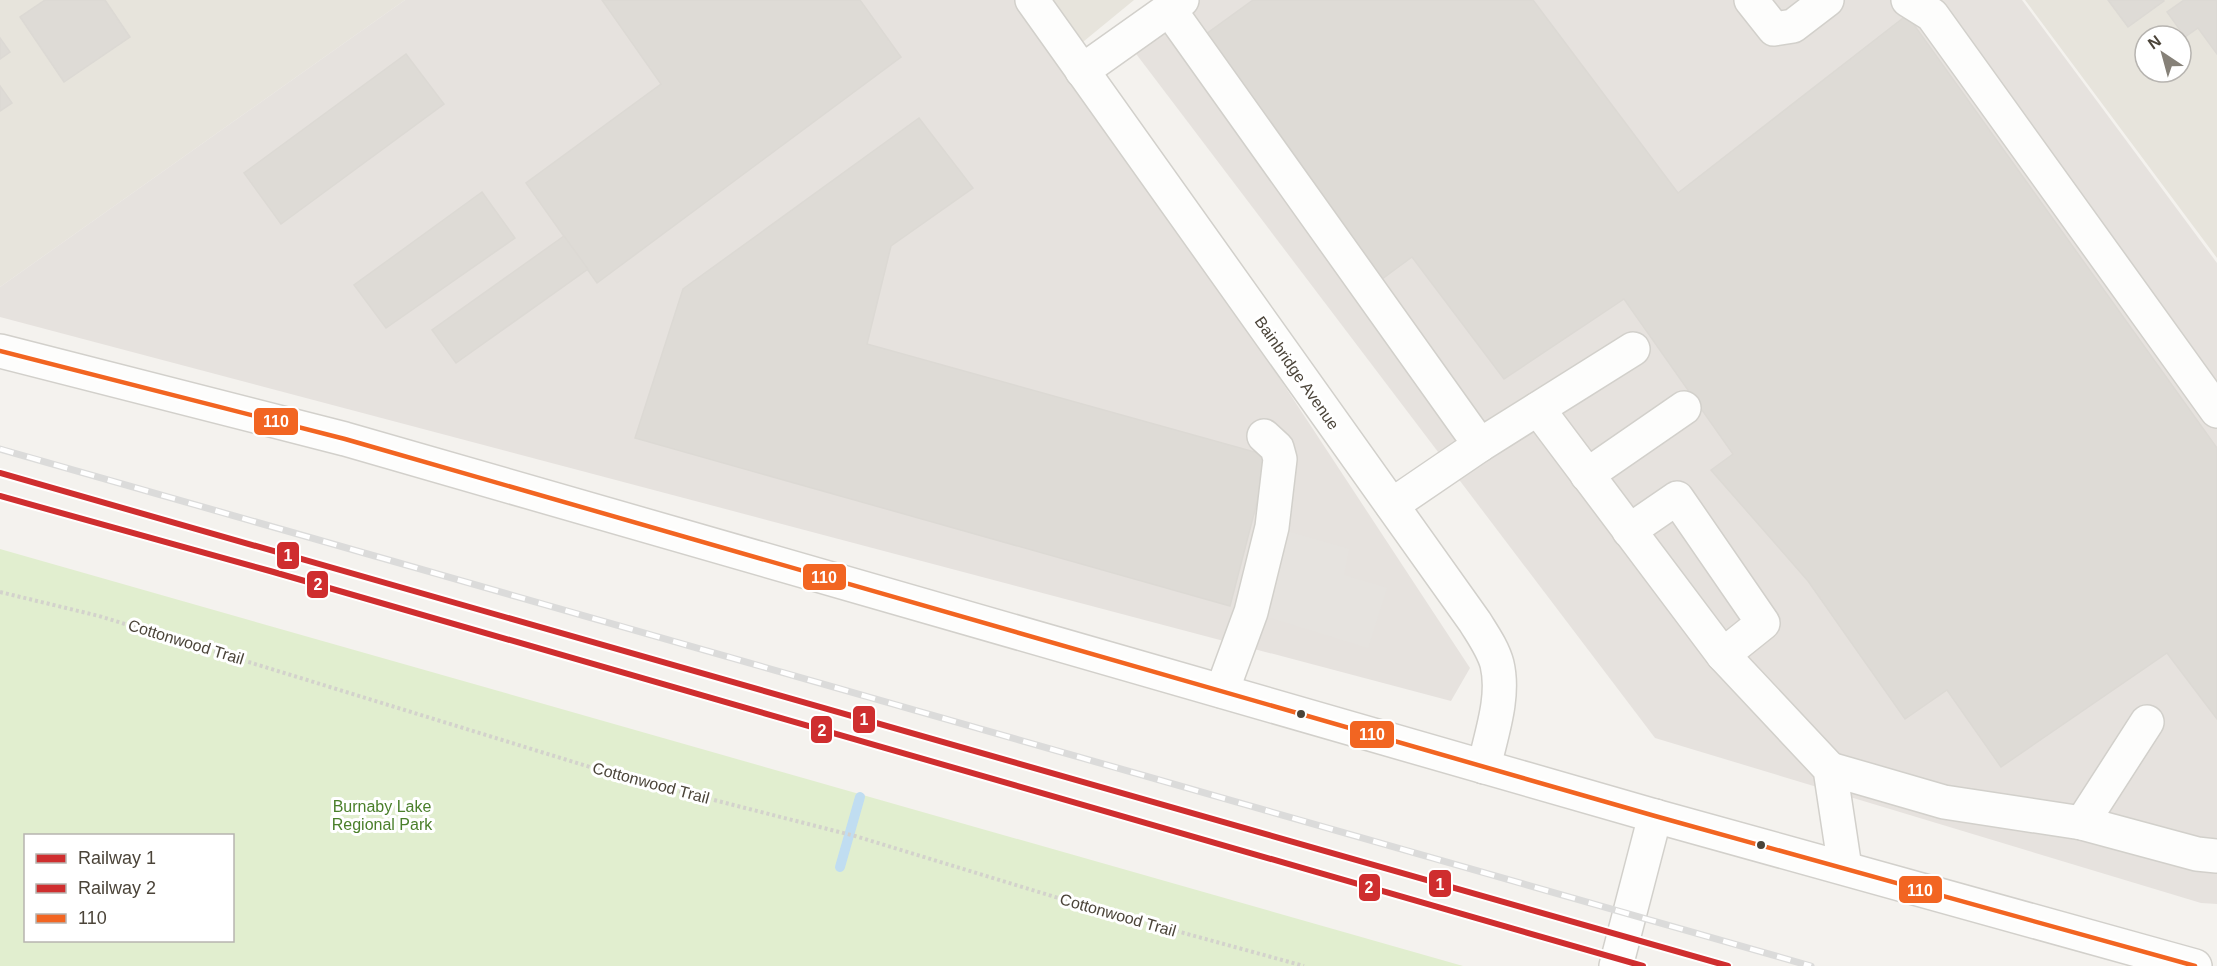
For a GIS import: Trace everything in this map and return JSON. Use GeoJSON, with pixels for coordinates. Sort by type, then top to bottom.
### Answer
{"type":"FeatureCollection","features":[{"type":"Feature","properties":{"kind":"street","name":"Bainbridge Avenue"},"geometry":{"type":"LineString","coordinates":[[1032,0],[1487,642],[1497,664],[1499,685],[1497,708],[1484,767]]}},
{"type":"Feature","properties":{"kind":"street"},"geometry":{"type":"LineString","coordinates":[[1751,0],[1774,29],[1793,26],[1827,0]]}},
{"type":"Feature","properties":{"kind":"street"},"geometry":{"type":"LineString","coordinates":[[1908,0],[1932,15],[2217,411]]}},
{"type":"Feature","properties":{"kind":"street"},"geometry":{"type":"LineString","coordinates":[[1082,71],[1175,4],[1480,445]]}},
{"type":"Feature","properties":{"kind":"street"},"geometry":{"type":"LineString","coordinates":[[1392,505],[1480,445],[1633,349]]}},
{"type":"Feature","properties":{"kind":"street"},"geometry":{"type":"LineString","coordinates":[[0,351],[357,442],[1655,816],[2195,966]]}},
{"type":"Feature","properties":{"kind":"street"},"geometry":{"type":"LineString","coordinates":[[1587,475],[1684,408]]}},
{"type":"Feature","properties":{"kind":"street"},"geometry":{"type":"LineString","coordinates":[[1538,410],[1723,655],[1830,769],[1944,802],[2082,823],[2198,854],[2217,856]]}},
{"type":"Feature","properties":{"kind":"street"},"geometry":{"type":"LineString","coordinates":[[1222,691],[1251,612],[1272,527],[1280,459],[1277,448],[1264,436]]}},
{"type":"Feature","properties":{"kind":"street"},"geometry":{"type":"LineString","coordinates":[[1629,531],[1677,498],[1763,623],[1723,655]]}},
{"type":"Feature","properties":{"kind":"street"},"geometry":{"type":"LineString","coordinates":[[2082,823],[2147,722]]}},
{"type":"Feature","properties":{"kind":"street"},"geometry":{"type":"LineString","coordinates":[[1830,769],[1845,868]]}},
{"type":"Feature","properties":{"kind":"street"},"geometry":{"type":"LineString","coordinates":[[1616,966],[1655,816]]}},
{"type":"Feature","properties":{"kind":"path","name":"Cottonwood Trail"},"geometry":{"type":"LineString","coordinates":[[0,592],[99,616],[616,775],[855,836],[1078,904],[1304,966]]}},
{"type":"Feature","properties":{"kind":"shaded area"},"geometry":{"type":"Polygon","coordinates":[[[0,0],[405,0],[0,287],[0,0]]]}},
{"type":"Feature","properties":{"kind":"shaded area"},"geometry":{"type":"Polygon","coordinates":[[[405,0],[1027,0],[1067,55],[1470,668],[1451,701],[0,317],[0,287],[405,0]]]}},
{"type":"Feature","properties":{"kind":"shaded area"},"geometry":{"type":"Polygon","coordinates":[[[1027,0],[1134,0],[1067,55],[1027,0]]]}},
{"type":"Feature","properties":{"kind":"shaded area"},"geometry":{"type":"Polygon","coordinates":[[[1164,0],[2022,0],[2217,263],[2217,904],[2201,903],[1655,738],[1121,34],[1164,0]]]}},
{"type":"Feature","properties":{"kind":"shaded area"},"geometry":{"type":"Polygon","coordinates":[[[2025,0],[2217,0],[2217,258],[2025,0]]]}},
{"type":"Feature","properties":{"kind":"shaded area"},"geometry":{"type":"Polygon","coordinates":[[[1272,527],[1349,549],[1344,575],[1387,588],[1368,648],[1251,612],[1272,527]]]}},
{"type":"Feature","properties":{"kind":"green space","name":"Burnaby Lake Regional Park"},"geometry":{"type":"Polygon","coordinates":[[[0,549],[1463,966],[0,966],[0,549]]]}},
{"type":"Feature","properties":{"kind":"building"},"geometry":{"type":"Polygon","coordinates":[[[45,0],[105,0],[130,37],[64,82],[20,17],[45,0]]]}},
{"type":"Feature","properties":{"kind":"building"},"geometry":{"type":"Polygon","coordinates":[[[602,0],[860,0],[901,57],[597,283],[526,183],[661,84],[602,0]]]}},
{"type":"Feature","properties":{"kind":"building"},"geometry":{"type":"Polygon","coordinates":[[[1253,0],[1533,0],[1678,193],[1907,15],[2217,448],[2217,719],[2167,653],[2001,767],[1947,690],[1905,719],[1808,581],[1711,470],[1733,454],[1624,299],[1504,379],[1412,257],[1378,282],[1202,37],[1253,0]]]}},
{"type":"Feature","properties":{"kind":"building"},"geometry":{"type":"Polygon","coordinates":[[[2108,0],[2163,0],[2164,1],[2128,27],[2108,0]]]}},
{"type":"Feature","properties":{"kind":"building"},"geometry":{"type":"Polygon","coordinates":[[[2184,0],[2217,0],[2217,54],[2198,28],[2193,31],[2193,24],[2176,24],[2167,12],[2184,0]]]}},
{"type":"Feature","properties":{"kind":"building"},"geometry":{"type":"Polygon","coordinates":[[[0,38],[10,52],[0,59],[0,38]]]}},
{"type":"Feature","properties":{"kind":"building"},"geometry":{"type":"Polygon","coordinates":[[[406,54],[444,104],[281,224],[244,173],[406,54]]]}},
{"type":"Feature","properties":{"kind":"building"},"geometry":{"type":"Polygon","coordinates":[[[0,86],[12,103],[0,111],[0,86]]]}},
{"type":"Feature","properties":{"kind":"building"},"geometry":{"type":"Polygon","coordinates":[[[919,118],[973,188],[891,246],[867,344],[1269,456],[1230,606],[635,438],[683,289],[919,118]]]}},
{"type":"Feature","properties":{"kind":"building"},"geometry":{"type":"Polygon","coordinates":[[[482,192],[515,238],[386,328],[354,285],[482,192]]]}},
{"type":"Feature","properties":{"kind":"building"},"geometry":{"type":"Polygon","coordinates":[[[564,236],[588,269],[456,363],[432,330],[564,236]]]}},
{"type":"Feature","properties":{"kind":"waterway"},"geometry":{"type":"LineString","coordinates":[[840,867],[860,797]]}},
{"type":"Feature","properties":{"kind":"railway"},"geometry":{"type":"LineString","coordinates":[[0,449],[1811,966]]}},
{"type":"Feature","properties":{"kind":"rail line","name":"1"},"geometry":{"type":"LineString","coordinates":[[0,473],[1728,966]]}},
{"type":"Feature","properties":{"kind":"rail line","name":"2"},"geometry":{"type":"LineString","coordinates":[[0,496],[270,571],[1643,966]]}},
{"type":"Feature","properties":{"kind":"transit line","name":"110"},"geometry":{"type":"LineString","coordinates":[[0,351],[345,439],[1655,816],[2195,966]]}}]}
